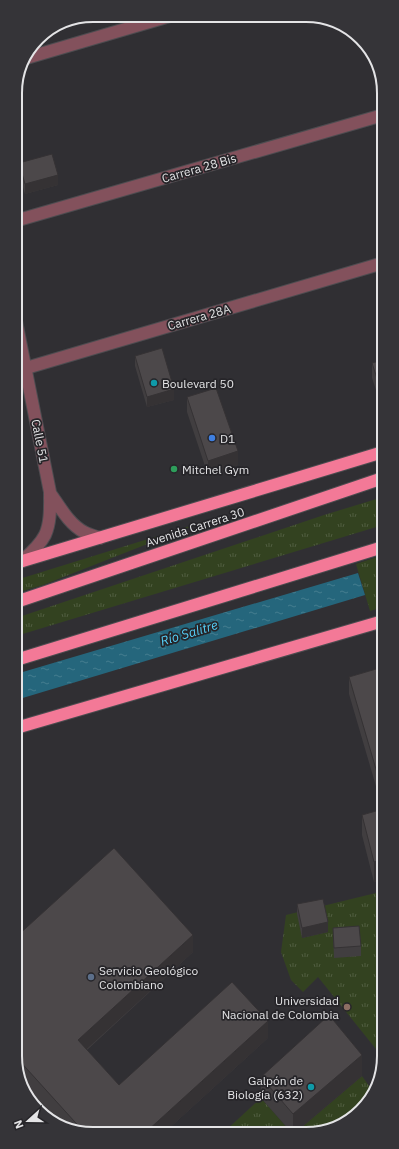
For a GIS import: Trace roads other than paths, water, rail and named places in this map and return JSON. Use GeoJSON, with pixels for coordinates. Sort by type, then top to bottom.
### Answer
{"type":"FeatureCollection","features":[{"type":"Feature","properties":{"kind":"highway","name":"Avenida Carrera 30"},"geometry":{"type":"LineString","coordinates":[[22,561],[377,454]]}},
{"type":"Feature","properties":{"kind":"highway","name":"Avenida Carrera 30"},"geometry":{"type":"LineString","coordinates":[[22,600],[377,480]]}},
{"type":"Feature","properties":{"kind":"highway"},"geometry":{"type":"LineString","coordinates":[[22,658],[377,549]]}},
{"type":"Feature","properties":{"kind":"highway"},"geometry":{"type":"LineString","coordinates":[[22,726],[377,623]]}},
{"type":"Feature","properties":{"kind":"street"},"geometry":{"type":"LineString","coordinates":[[33,56],[149,22]]}},
{"type":"Feature","properties":{"kind":"street","name":"Carrera 28 Bis"},"geometry":{"type":"LineString","coordinates":[[22,219],[377,116]]}},
{"type":"Feature","properties":{"kind":"street","name":"Carrera 28A"},"geometry":{"type":"LineString","coordinates":[[22,369],[377,266]]}},
{"type":"Feature","properties":{"kind":"street","name":"Calle 51"},"geometry":{"type":"LineString","coordinates":[[22,378],[50,492],[50,518],[45,536],[34,549],[22,559]]}},
{"type":"Feature","properties":{"kind":"street","name":"Calle 51"},"geometry":{"type":"LineString","coordinates":[[50,492],[67,518],[75,526],[84,532],[100,538]]}},
{"type":"Feature","properties":{"kind":"water","name":"Río Salitre"},"geometry":{"type":"Polygon","coordinates":[[[358,573],[365,595],[22,698],[22,672],[358,573]]]}},
{"type":"Feature","properties":{"kind":"place","name":"Boulevard 50"},"geometry":{"type":"Point","coordinates":[154,383]}},
{"type":"Feature","properties":{"kind":"place","name":"D1"},"geometry":{"type":"Point","coordinates":[212,438]}},
{"type":"Feature","properties":{"kind":"place","name":"Mitchel Gym"},"geometry":{"type":"Point","coordinates":[174,469]}},
{"type":"Feature","properties":{"kind":"place","name":"Servicio Geológico Colombiano"},"geometry":{"type":"Point","coordinates":[91,977]}},
{"type":"Feature","properties":{"kind":"place","name":"Universidad Nacional de Colombia"},"geometry":{"type":"Point","coordinates":[347,1007]}},
{"type":"Feature","properties":{"kind":"place","name":"Galpón de Biología (632)"},"geometry":{"type":"Point","coordinates":[311,1087]}}]}
